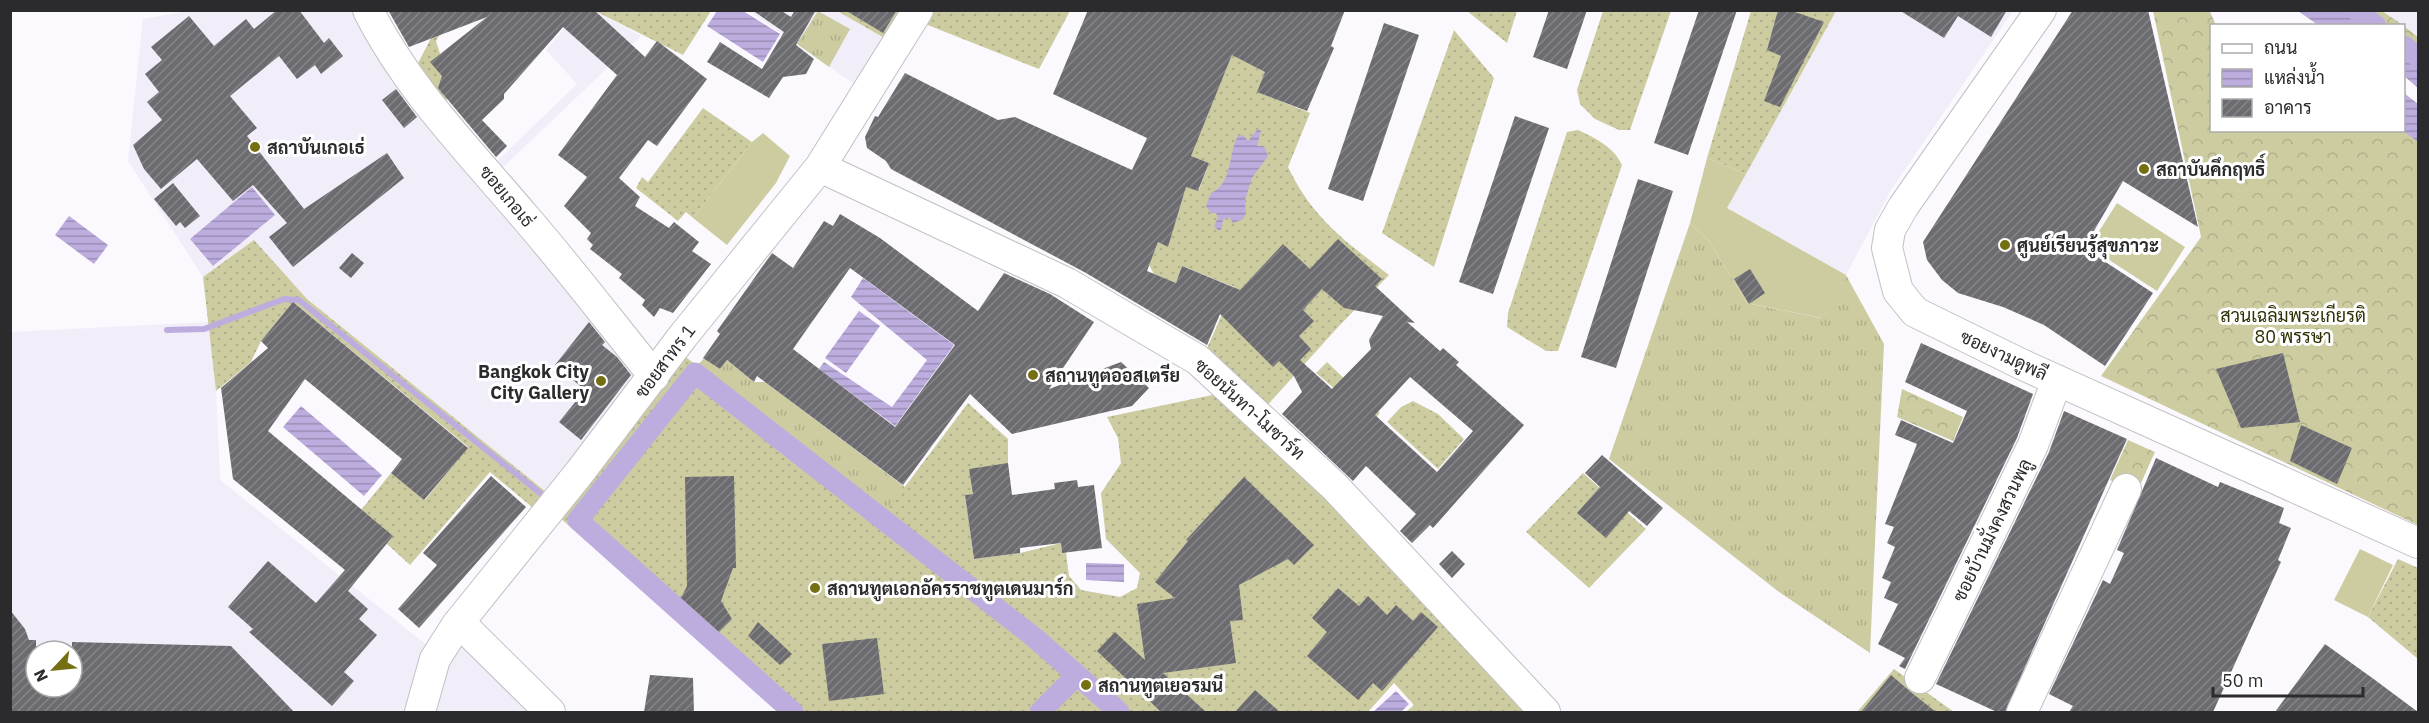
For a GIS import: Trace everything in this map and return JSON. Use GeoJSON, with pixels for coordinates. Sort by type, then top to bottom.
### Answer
{"type":"FeatureCollection","features":[{"type":"Feature","properties":{"kind":"street","name":"ซอยเกอเธ่"},"geometry":{"type":"LineString","coordinates":[[368,10],[387,48],[433,108],[654,376]]}},
{"type":"Feature","properties":{"kind":"street","name":"ซอยสาทร 1"},"geometry":{"type":"LineString","coordinates":[[420,712],[435,658],[459,622],[654,376],[683,336],[820,167],[918,10]]}},
{"type":"Feature","properties":{"kind":"street","name":"ซอยงามดูพลี"},"geometry":{"type":"LineString","coordinates":[[2041,10],[1902,207],[1890,230],[1887,248],[1898,291],[1915,312],[2057,380],[2418,543]]}},
{"type":"Feature","properties":{"kind":"street","name":"ซอยนันทา-โมซาร์ท"},"geometry":{"type":"LineString","coordinates":[[820,167],[1067,284],[1198,360],[1335,487],[1545,712]]}},
{"type":"Feature","properties":{"kind":"street","name":"ซอยบ้านมั่งคงสวนพลู"},"geometry":{"type":"LineString","coordinates":[[1920,678],[2033,445],[2057,380]]}},
{"type":"Feature","properties":{"kind":"street"},"geometry":{"type":"LineString","coordinates":[[2022,712],[2126,489]]}},
{"type":"Feature","properties":{"kind":"street"},"geometry":{"type":"LineString","coordinates":[[459,622],[550,712]]}},
{"type":"Feature","properties":{"kind":"shaded area"},"geometry":{"type":"Polygon","coordinates":[[[194,10],[358,11],[642,369],[546,492],[307,299],[254,240],[203,277],[128,161],[143,19],[194,10]]]}},
{"type":"Feature","properties":{"kind":"shaded area"},"geometry":{"type":"Polygon","coordinates":[[[579,11],[595,11],[641,36],[496,174],[492,166],[577,84],[546,50],[579,11]]]}},
{"type":"Feature","properties":{"kind":"shaded area"},"geometry":{"type":"Polygon","coordinates":[[[749,11],[837,11],[888,40],[860,88],[749,11]]]}},
{"type":"Feature","properties":{"kind":"shaded area"},"geometry":{"type":"Polygon","coordinates":[[[1836,11],[2013,11],[1891,190],[1846,275],[1727,208],[1836,11]]]}},
{"type":"Feature","properties":{"kind":"shaded area"},"geometry":{"type":"Polygon","coordinates":[[[2382,11],[2418,11],[2418,37],[2405,27],[2405,24],[2401,24],[2382,11]]]}},
{"type":"Feature","properties":{"kind":"shaded area"},"geometry":{"type":"Polygon","coordinates":[[[208,322],[216,391],[220,480],[429,647],[407,712],[11,712],[11,332],[208,322]]]}},
{"type":"Feature","properties":{"kind":"shaded area"},"geometry":{"type":"Polygon","coordinates":[[[458,637],[535,712],[427,712],[458,637]]]}},
{"type":"Feature","properties":{"kind":"green space"},"geometry":{"type":"Polygon","coordinates":[[[445,11],[454,11],[436,41],[452,92],[441,106],[416,67],[445,11]]]}},
{"type":"Feature","properties":{"kind":"green space"},"geometry":{"type":"Polygon","coordinates":[[[595,11],[711,11],[683,55],[595,11]]]}},
{"type":"Feature","properties":{"kind":"green space"},"geometry":{"type":"Polygon","coordinates":[[[818,11],[850,29],[829,67],[797,44],[818,11]]]}},
{"type":"Feature","properties":{"kind":"green space"},"geometry":{"type":"Polygon","coordinates":[[[837,11],[904,11],[888,40],[837,11]]]}},
{"type":"Feature","properties":{"kind":"green space"},"geometry":{"type":"Polygon","coordinates":[[[928,11],[1070,11],[1039,69],[920,22],[928,11]]]}},
{"type":"Feature","properties":{"kind":"green space"},"geometry":{"type":"Polygon","coordinates":[[[1467,11],[1517,11],[1507,43],[1467,11]]]}},
{"type":"Feature","properties":{"kind":"green space"},"geometry":{"type":"Polygon","coordinates":[[[1603,11],[1671,11],[1630,130],[1619,130],[1595,119],[1580,104],[1577,90],[1603,11]]]}},
{"type":"Feature","properties":{"kind":"green space"},"geometry":{"type":"Polygon","coordinates":[[[1751,11],[1836,11],[1746,174],[1707,158],[1751,11]]]}},
{"type":"Feature","properties":{"kind":"green space","name":"สวนเฉลิมพระเกียรติ 80 พรรษา"},"geometry":{"type":"Polygon","coordinates":[[[2153,11],[2382,11],[2402,24],[2210,24],[2210,132],[2405,132],[2405,27],[2418,37],[2418,525],[2101,376],[2201,237],[2153,11]]]}},
{"type":"Feature","properties":{"kind":"green space"},"geometry":{"type":"Polygon","coordinates":[[[1454,30],[1494,78],[1434,267],[1382,233],[1454,30]]]}},
{"type":"Feature","properties":{"kind":"green space"},"geometry":{"type":"Polygon","coordinates":[[[1235,48],[1259,59],[1257,68],[1265,72],[1258,92],[1310,113],[1288,167],[1308,201],[1331,228],[1389,275],[1264,409],[1204,355],[1234,287],[1182,266],[1176,283],[1154,274],[1149,265],[1158,242],[1168,246],[1186,187],[1199,190],[1209,163],[1190,156],[1235,48]]]}},
{"type":"Feature","properties":{"kind":"green space"},"geometry":{"type":"Polygon","coordinates":[[[703,108],[752,142],[693,218],[686,212],[678,221],[636,188],[642,177],[648,182],[703,108]]]}},
{"type":"Feature","properties":{"kind":"green space"},"geometry":{"type":"Polygon","coordinates":[[[1578,130],[1609,148],[1622,165],[1558,351],[1546,351],[1507,327],[1508,313],[1567,132],[1578,130]]]}},
{"type":"Feature","properties":{"kind":"green space"},"geometry":{"type":"Polygon","coordinates":[[[763,133],[790,156],[776,183],[727,245],[693,218],[752,142],[763,133]]]}},
{"type":"Feature","properties":{"kind":"green space"},"geometry":{"type":"Polygon","coordinates":[[[1707,158],[1746,174],[1727,208],[1846,275],[1822,318],[1747,303],[1709,241],[1690,223],[1707,158]]]}},
{"type":"Feature","properties":{"kind":"green space"},"geometry":{"type":"Polygon","coordinates":[[[2117,203],[2185,247],[2157,291],[2089,247],[2117,203]]]}},
{"type":"Feature","properties":{"kind":"green space"},"geometry":{"type":"Polygon","coordinates":[[[1690,223],[1709,241],[1747,303],[1821,318],[1846,275],[1884,344],[1870,653],[1779,592],[1609,459],[1690,223]]]}},
{"type":"Feature","properties":{"kind":"green space"},"geometry":{"type":"Polygon","coordinates":[[[254,240],[307,299],[546,492],[533,508],[490,472],[410,565],[387,544],[392,537],[361,510],[391,473],[425,500],[468,447],[293,302],[261,341],[251,362],[216,391],[203,277],[254,240]]]}},
{"type":"Feature","properties":{"kind":"green space"},"geometry":{"type":"Polygon","coordinates":[[[683,355],[888,509],[968,403],[1008,439],[1008,463],[982,493],[965,495],[974,559],[1020,553],[1061,543],[1062,552],[1066,552],[1069,576],[1081,590],[1120,597],[1137,588],[1140,573],[1106,539],[1101,493],[1121,463],[1118,438],[1107,417],[1217,394],[1267,437],[1528,705],[1522,712],[1406,712],[1414,705],[1394,683],[1368,712],[780,712],[559,517],[683,355]]]}},
{"type":"Feature","properties":{"kind":"green space"},"geometry":{"type":"Polygon","coordinates":[[[704,358],[720,369],[727,360],[754,382],[765,382],[905,487],[888,510],[697,366],[704,358]]]}},
{"type":"Feature","properties":{"kind":"green space"},"geometry":{"type":"Polygon","coordinates":[[[1327,362],[1380,413],[1373,421],[1316,373],[1327,362]]]}},
{"type":"Feature","properties":{"kind":"green space"},"geometry":{"type":"Polygon","coordinates":[[[1902,389],[1963,417],[1953,441],[1897,417],[1902,389]]]}},
{"type":"Feature","properties":{"kind":"green space"},"geometry":{"type":"Polygon","coordinates":[[[1413,401],[1438,414],[1464,439],[1438,469],[1387,422],[1401,407],[1413,401]]]}},
{"type":"Feature","properties":{"kind":"green space"},"geometry":{"type":"Polygon","coordinates":[[[2128,440],[2155,452],[2137,492],[2110,480],[2128,440]]]}},
{"type":"Feature","properties":{"kind":"green space"},"geometry":{"type":"Polygon","coordinates":[[[1583,473],[1646,529],[1589,588],[1526,532],[1583,473]]]}},
{"type":"Feature","properties":{"kind":"green space"},"geometry":{"type":"Polygon","coordinates":[[[2360,549],[2393,565],[2368,617],[2334,600],[2360,549]]]}},
{"type":"Feature","properties":{"kind":"green space"},"geometry":{"type":"Polygon","coordinates":[[[2398,559],[2418,568],[2418,659],[2368,617],[2398,559]]]}},
{"type":"Feature","properties":{"kind":"green space"},"geometry":{"type":"Polygon","coordinates":[[[1894,669],[1954,712],[1857,712],[1894,669]]]}},
{"type":"Feature","properties":{"kind":"water"},"geometry":{"type":"Polygon","coordinates":[[[717,11],[743,11],[780,34],[763,62],[707,26],[717,11]]]}},
{"type":"Feature","properties":{"kind":"water"},"geometry":{"type":"Polygon","coordinates":[[[2209,11],[2347,11],[2366,24],[2216,24],[2209,11]]]}},
{"type":"Feature","properties":{"kind":"water"},"geometry":{"type":"Polygon","coordinates":[[[2405,54],[2418,65],[2418,142],[2404,132],[2405,54]]]}},
{"type":"Feature","properties":{"kind":"water"},"geometry":{"type":"Polygon","coordinates":[[[1258,129],[1261,131],[1257,146],[1264,146],[1268,156],[1252,178],[1245,200],[1246,213],[1243,219],[1233,223],[1229,217],[1223,220],[1221,230],[1218,230],[1214,226],[1218,218],[1216,213],[1211,213],[1206,206],[1211,193],[1218,189],[1227,175],[1238,136],[1243,135],[1248,141],[1258,129]]]}},
{"type":"Feature","properties":{"kind":"water"},"geometry":{"type":"Polygon","coordinates":[[[252,187],[275,215],[213,266],[190,239],[252,187]]]}},
{"type":"Feature","properties":{"kind":"water"},"geometry":{"type":"Polygon","coordinates":[[[69,216],[108,245],[94,264],[55,235],[69,216]]]}},
{"type":"Feature","properties":{"kind":"water"},"geometry":{"type":"Polygon","coordinates":[[[863,278],[954,345],[895,426],[819,369],[824,362],[892,407],[927,360],[851,297],[863,278]]]}},
{"type":"Feature","properties":{"kind":"water"},"geometry":{"type":"Polygon","coordinates":[[[859,311],[880,326],[846,373],[825,358],[859,311]]]}},
{"type":"Feature","properties":{"kind":"water"},"geometry":{"type":"Polygon","coordinates":[[[301,406],[382,475],[364,496],[283,427],[301,406]]]}},
{"type":"Feature","properties":{"kind":"water"},"geometry":{"type":"Polygon","coordinates":[[[1086,563],[1124,564],[1124,582],[1086,580],[1086,563]]]}},
{"type":"Feature","properties":{"kind":"water"},"geometry":{"type":"Polygon","coordinates":[[[1396,691],[1409,704],[1401,712],[1373,712],[1396,691]]]}},
{"type":"Feature","properties":{"kind":"pier"},"geometry":{"type":"Polygon","coordinates":[[[2298,11],[2317,24],[2216,24],[2210,12],[2298,11]]]}},
{"type":"Feature","properties":{"kind":"pier"},"geometry":{"type":"Polygon","coordinates":[[[2405,77],[2418,88],[2418,104],[2405,94],[2405,77]]]}},
{"type":"Feature","properties":{"kind":"building"},"geometry":{"type":"Polygon","coordinates":[[[277,10],[299,10],[324,43],[329,38],[343,56],[321,74],[315,65],[297,79],[279,56],[230,96],[257,128],[247,136],[304,209],[387,153],[404,178],[293,267],[269,237],[287,223],[253,185],[233,201],[197,159],[161,189],[144,169],[133,145],[162,120],[147,102],[159,92],[145,74],[162,60],[151,47],[189,16],[214,46],[246,19],[254,29],[277,10]]]}},
{"type":"Feature","properties":{"kind":"building"},"geometry":{"type":"Polygon","coordinates":[[[388,10],[594,10],[645,57],[657,41],[707,79],[657,146],[648,140],[619,178],[640,197],[635,206],[669,228],[674,222],[699,242],[692,251],[711,264],[673,313],[660,308],[654,317],[642,305],[645,300],[619,278],[622,274],[590,249],[593,245],[587,239],[591,233],[564,206],[587,177],[558,155],[617,75],[563,27],[504,94],[504,99],[482,120],[507,146],[496,157],[438,88],[442,76],[430,62],[487,17],[409,47],[388,10]]]}},
{"type":"Feature","properties":{"kind":"building"},"geometry":{"type":"Polygon","coordinates":[[[752,10],[780,10],[791,17],[795,10],[816,10],[796,45],[814,59],[806,74],[783,77],[769,98],[707,62],[720,42],[762,69],[784,32],[752,10]]]}},
{"type":"Feature","properties":{"kind":"building"},"geometry":{"type":"Polygon","coordinates":[[[845,10],[897,10],[883,33],[845,10]]]}},
{"type":"Feature","properties":{"kind":"building"},"geometry":{"type":"Polygon","coordinates":[[[1088,10],[1345,10],[1331,46],[1334,48],[1307,111],[1257,92],[1265,72],[1232,55],[1191,156],[1209,163],[1198,191],[1186,187],[1168,247],[1158,242],[1147,271],[1176,283],[1182,266],[1240,290],[1283,244],[1310,269],[1338,239],[1382,279],[1375,286],[1415,323],[1407,322],[1440,351],[1443,348],[1459,362],[1456,365],[1524,425],[1433,528],[1430,525],[1412,543],[1400,531],[1416,514],[1366,466],[1353,481],[1282,414],[1302,392],[1294,376],[1279,361],[1273,367],[1220,314],[1207,345],[1086,273],[891,169],[886,161],[867,148],[865,137],[875,116],[878,117],[905,73],[998,120],[1015,117],[1132,170],[1147,138],[1053,94],[1088,10]],[[1322,289],[1303,310],[1314,321],[1299,336],[1311,349],[1300,360],[1332,389],[1371,349],[1369,340],[1383,316],[1344,308],[1322,289]],[[1410,377],[1375,415],[1437,472],[1473,431],[1410,377]]]}},
{"type":"Feature","properties":{"kind":"building"},"geometry":{"type":"Polygon","coordinates":[[[1549,10],[1587,10],[1567,69],[1533,57],[1549,10]]]}},
{"type":"Feature","properties":{"kind":"building"},"geometry":{"type":"Polygon","coordinates":[[[1699,10],[1737,10],[1688,155],[1654,143],[1699,10]]]}},
{"type":"Feature","properties":{"kind":"building"},"geometry":{"type":"Polygon","coordinates":[[[1778,10],[1789,10],[1824,22],[1780,107],[1764,101],[1781,56],[1767,50],[1778,10]]]}},
{"type":"Feature","properties":{"kind":"building"},"geometry":{"type":"Polygon","coordinates":[[[1899,10],[2007,10],[1991,37],[1958,16],[1944,38],[1899,10]]]}},
{"type":"Feature","properties":{"kind":"building"},"geometry":{"type":"Polygon","coordinates":[[[2073,10],[2148,10],[2198,227],[2123,181],[2084,248],[2153,293],[2105,366],[2044,325],[2003,307],[1958,293],[1942,280],[1927,260],[1923,242],[2073,10]]]}},
{"type":"Feature","properties":{"kind":"building"},"geometry":{"type":"Polygon","coordinates":[[[1384,23],[1419,35],[1363,201],[1328,189],[1384,23]]]}},
{"type":"Feature","properties":{"kind":"building"},"geometry":{"type":"Polygon","coordinates":[[[396,89],[417,117],[404,128],[382,100],[396,89]]]}},
{"type":"Feature","properties":{"kind":"building"},"geometry":{"type":"Polygon","coordinates":[[[1515,116],[1549,128],[1493,294],[1459,282],[1515,116]]]}},
{"type":"Feature","properties":{"kind":"building"},"geometry":{"type":"Polygon","coordinates":[[[1638,179],[1673,191],[1616,368],[1581,357],[1638,179]]]}},
{"type":"Feature","properties":{"kind":"building"},"geometry":{"type":"Polygon","coordinates":[[[173,183],[200,216],[185,228],[180,222],[176,226],[154,199],[173,183]]]}},
{"type":"Feature","properties":{"kind":"building"},"geometry":{"type":"Polygon","coordinates":[[[840,214],[880,238],[978,311],[1004,273],[1050,294],[1094,322],[1049,389],[1121,362],[1149,388],[1132,406],[1012,434],[970,394],[903,485],[757,376],[754,382],[727,360],[720,369],[703,358],[720,334],[717,331],[772,253],[793,268],[824,221],[833,226],[840,214]],[[850,268],[793,349],[895,427],[955,345],[850,268]]]}},
{"type":"Feature","properties":{"kind":"building"},"geometry":{"type":"Polygon","coordinates":[[[352,253],[364,263],[351,278],[339,268],[352,253]]]}},
{"type":"Feature","properties":{"kind":"building"},"geometry":{"type":"Polygon","coordinates":[[[1750,269],[1765,293],[1749,304],[1734,279],[1750,269]]]}},
{"type":"Feature","properties":{"kind":"building"},"geometry":{"type":"Polygon","coordinates":[[[293,302],[468,448],[424,500],[391,473],[402,459],[305,379],[268,431],[393,536],[348,591],[368,609],[359,619],[377,635],[344,672],[354,681],[332,706],[249,632],[253,629],[228,607],[268,561],[316,603],[345,570],[233,479],[221,388],[268,348],[261,341],[293,302]]]}},
{"type":"Feature","properties":{"kind":"building","name":"Bangkok City City Gallery"},"geometry":{"type":"Polygon","coordinates":[[[589,322],[605,342],[602,345],[617,357],[631,375],[581,440],[559,422],[585,390],[555,365],[589,322]]]}},
{"type":"Feature","properties":{"kind":"building"},"geometry":{"type":"Polygon","coordinates":[[[1921,343],[2033,394],[2017,438],[1905,669],[1899,666],[1905,658],[1878,644],[1898,604],[1884,598],[1891,582],[1882,578],[1895,547],[1887,543],[1894,527],[1885,524],[1917,444],[1895,435],[1901,420],[1953,443],[1967,411],[1905,382],[1921,343]]]}},
{"type":"Feature","properties":{"kind":"building"},"geometry":{"type":"Polygon","coordinates":[[[2283,353],[2300,422],[2241,428],[2216,369],[2283,353]]]}},
{"type":"Feature","properties":{"kind":"building"},"geometry":{"type":"Polygon","coordinates":[[[2064,411],[2127,439],[2005,712],[1997,712],[1936,684],[2049,452],[2064,411]]]}},
{"type":"Feature","properties":{"kind":"building"},"geometry":{"type":"Polygon","coordinates":[[[2301,425],[2352,448],[2337,484],[2290,461],[2301,425]]]}},
{"type":"Feature","properties":{"kind":"building"},"geometry":{"type":"Polygon","coordinates":[[[1602,455],[1663,508],[1647,526],[1629,511],[1606,538],[1577,513],[1600,487],[1585,473],[1602,455]]]}},
{"type":"Feature","properties":{"kind":"building"},"geometry":{"type":"Polygon","coordinates":[[[2156,458],[2218,487],[2220,482],[2284,508],[2279,523],[2291,528],[2278,560],[2281,562],[2213,712],[2069,712],[2073,706],[2049,694],[2103,580],[2110,584],[2124,553],[2117,550],[2156,458]]]}},
{"type":"Feature","properties":{"kind":"building"},"geometry":{"type":"Polygon","coordinates":[[[1008,463],[1012,495],[1055,489],[1054,483],[1077,480],[1078,487],[1094,485],[1102,548],[1062,553],[1061,543],[1020,548],[1020,553],[974,559],[965,495],[973,494],[969,469],[1008,463]]]}},
{"type":"Feature","properties":{"kind":"building"},"geometry":{"type":"Polygon","coordinates":[[[491,476],[526,507],[419,628],[398,609],[437,565],[423,553],[491,476]]]}},
{"type":"Feature","properties":{"kind":"building"},"geometry":{"type":"Polygon","coordinates":[[[734,476],[736,568],[733,568],[721,601],[732,619],[719,632],[681,598],[687,586],[685,477],[734,476]]]}},
{"type":"Feature","properties":{"kind":"building"},"geometry":{"type":"Polygon","coordinates":[[[1244,477],[1314,545],[1294,565],[1288,559],[1239,585],[1243,620],[1230,621],[1236,663],[1163,673],[1206,712],[1161,712],[1097,651],[1115,632],[1145,660],[1137,604],[1175,598],[1155,582],[1188,541],[1186,540],[1244,477]]]}},
{"type":"Feature","properties":{"kind":"building"},"geometry":{"type":"Polygon","coordinates":[[[1452,551],[1465,564],[1452,578],[1439,564],[1452,551]]]}},
{"type":"Feature","properties":{"kind":"building"},"geometry":{"type":"Polygon","coordinates":[[[1338,588],[1359,606],[1368,596],[1387,615],[1396,605],[1413,621],[1421,612],[1438,627],[1382,691],[1373,683],[1358,700],[1307,656],[1327,632],[1312,618],[1338,588]]]}},
{"type":"Feature","properties":{"kind":"building"},"geometry":{"type":"Polygon","coordinates":[[[10,610],[25,629],[29,639],[24,639],[24,699],[84,699],[84,642],[231,646],[294,712],[10,712],[10,610]]]}},
{"type":"Feature","properties":{"kind":"building"},"geometry":{"type":"Polygon","coordinates":[[[758,622],[792,654],[780,665],[748,636],[758,622]]]}},
{"type":"Feature","properties":{"kind":"building"},"geometry":{"type":"Polygon","coordinates":[[[877,638],[884,694],[829,701],[822,644],[877,638]]]}},
{"type":"Feature","properties":{"kind":"building"},"geometry":{"type":"Polygon","coordinates":[[[2325,644],[2375,680],[2418,712],[2275,712],[2325,644]]]}},
{"type":"Feature","properties":{"kind":"building"},"geometry":{"type":"Polygon","coordinates":[[[650,675],[693,678],[694,712],[644,712],[650,675]]]}},
{"type":"Feature","properties":{"kind":"building"},"geometry":{"type":"Polygon","coordinates":[[[1891,675],[1912,693],[1936,712],[1861,712],[1891,675]]]}},
{"type":"Feature","properties":{"kind":"building"},"geometry":{"type":"Polygon","coordinates":[[[1255,690],[1280,712],[1235,712],[1255,690]]]}},
{"type":"Feature","properties":{"kind":"waterway"},"geometry":{"type":"LineString","coordinates":[[2356,10],[2374,24]]}},
{"type":"Feature","properties":{"kind":"waterway"},"geometry":{"type":"LineString","coordinates":[[2405,47],[2418,57]]}},
{"type":"Feature","properties":{"kind":"waterway"},"geometry":{"type":"LineString","coordinates":[[167,330],[204,329],[284,299],[299,300],[540,493]]}},
{"type":"Feature","properties":{"kind":"waterway"},"geometry":{"type":"LineString","coordinates":[[793,712],[578,520],[695,373],[1035,638],[1119,712]]}},
{"type":"Feature","properties":{"kind":"waterway"},"geometry":{"type":"LineString","coordinates":[[1040,712],[1077,675]]}},
{"type":"Feature","properties":{"kind":"place","name":"สถาบันเกอเธ่"},"geometry":{"type":"Point","coordinates":[255,147]}},
{"type":"Feature","properties":{"kind":"place","name":"สถาบันคึกฤทธิ์"},"geometry":{"type":"Point","coordinates":[2144,169]}},
{"type":"Feature","properties":{"kind":"place","name":"ศูนย์เรียนรู้สุขภาวะ"},"geometry":{"type":"Point","coordinates":[2005,245]}},
{"type":"Feature","properties":{"kind":"place","name":"สถานทูตออสเตรีย"},"geometry":{"type":"Point","coordinates":[1033,375]}},
{"type":"Feature","properties":{"kind":"place","name":"Bangkok City City Gallery"},"geometry":{"type":"Point","coordinates":[601,381]}},
{"type":"Feature","properties":{"kind":"place","name":"สถานทูตเอกอัครราชทูตเดนมาร์ก"},"geometry":{"type":"Point","coordinates":[815,588]}},
{"type":"Feature","properties":{"kind":"place","name":"สถานทูตเยอรมนี"},"geometry":{"type":"Point","coordinates":[1086,685]}}]}
